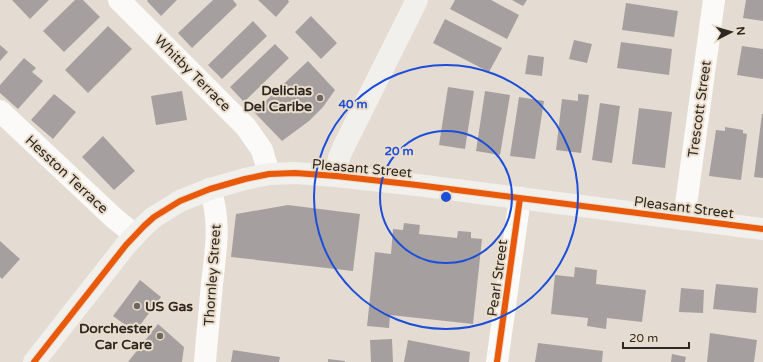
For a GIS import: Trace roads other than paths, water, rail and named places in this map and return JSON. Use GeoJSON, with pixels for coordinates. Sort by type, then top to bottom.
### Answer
{"type":"FeatureCollection","features":[{"type":"Feature","properties":{"kind":"main road"},"geometry":{"type":"LineString","coordinates":[[336,176],[339,158],[345,144],[417,0]]}},
{"type":"Feature","properties":{"kind":"main road","name":"Pleasant Street"},"geometry":{"type":"LineString","coordinates":[[34,362],[135,235],[154,217],[180,200],[210,189],[269,174],[295,173],[336,176],[417,185],[763,229]]}},
{"type":"Feature","properties":{"kind":"street","name":"Whitby Terrace"},"geometry":{"type":"LineString","coordinates":[[119,0],[246,127],[262,150],[269,174]]}},
{"type":"Feature","properties":{"kind":"street","name":"Trescott Street"},"geometry":{"type":"LineString","coordinates":[[684,219],[714,0]]}},
{"type":"Feature","properties":{"kind":"street","name":"Hesston Terrace"},"geometry":{"type":"LineString","coordinates":[[0,111],[114,218],[135,235]]}},
{"type":"Feature","properties":{"kind":"street","name":"Thornley Street"},"geometry":{"type":"LineString","coordinates":[[205,362],[217,238],[217,215],[210,189]]}},
{"type":"Feature","properties":{"kind":"street","name":"Pearl Street"},"geometry":{"type":"LineString","coordinates":[[497,362],[520,198]]}},
{"type":"Feature","properties":{"kind":"place","name":"Delicias Del Caribe"},"geometry":{"type":"Point","coordinates":[320,98]}},
{"type":"Feature","properties":{"kind":"place","name":"US Gas"},"geometry":{"type":"Point","coordinates":[137,306]}},
{"type":"Feature","properties":{"kind":"place","name":"Dorchester Car Care"},"geometry":{"type":"Point","coordinates":[160,336]}}]}
